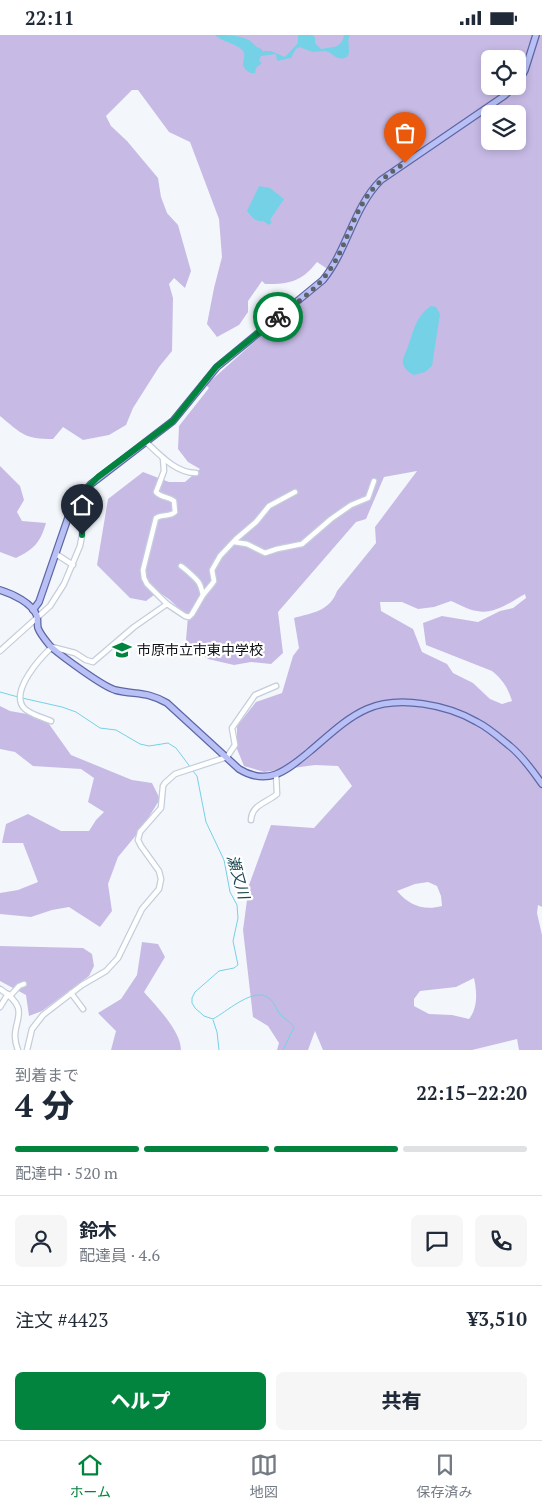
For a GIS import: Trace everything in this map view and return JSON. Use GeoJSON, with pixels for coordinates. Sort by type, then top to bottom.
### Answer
{"type":"FeatureCollection","features":[{"type":"Feature","properties":{"kind":"main road"},"geometry":{"type":"LineString","coordinates":[[526,70],[536,35]]}},
{"type":"Feature","properties":{"kind":"main road"},"geometry":{"type":"LineString","coordinates":[[34,610],[39,602],[70,512],[82,493],[98,477],[173,421],[216,367],[323,280],[341,251],[362,204],[381,180],[505,95]]}},
{"type":"Feature","properties":{"kind":"main road"},"geometry":{"type":"LineString","coordinates":[[0,590],[14,595],[34,610],[38,619],[38,627],[52,647],[98,681],[113,689],[159,698],[167,703],[239,769],[253,776],[267,777],[290,768],[365,710],[385,704],[420,703],[463,715],[483,725],[517,752],[542,785]]}},
{"type":"Feature","properties":{"kind":"street"},"geometry":{"type":"LineString","coordinates":[[146,442],[163,458],[190,473],[196,473]]}},
{"type":"Feature","properties":{"kind":"street"},"geometry":{"type":"LineString","coordinates":[[163,458],[164,471],[156,492],[174,501],[175,512],[171,515],[156,518],[143,570],[147,584],[167,604],[189,617],[214,581],[212,570],[215,564],[234,542],[256,523],[269,506],[295,492]]}},
{"type":"Feature","properties":{"kind":"street"},"geometry":{"type":"LineString","coordinates":[[234,542],[247,544],[266,553],[302,544],[331,519],[351,505],[368,498],[374,481]]}},
{"type":"Feature","properties":{"kind":"street"},"geometry":{"type":"LineString","coordinates":[[0,651],[23,629],[38,619],[56,597],[80,546],[82,535],[82,493]]}},
{"type":"Feature","properties":{"kind":"street"},"geometry":{"type":"LineString","coordinates":[[56,554],[72,565]]}},
{"type":"Feature","properties":{"kind":"street"},"geometry":{"type":"LineString","coordinates":[[181,566],[187,569],[192,577],[199,582],[203,595]]}},
{"type":"Feature","properties":{"kind":"street"},"geometry":{"type":"LineString","coordinates":[[51,721],[27,710],[22,706],[20,698],[34,667],[52,647],[75,653],[93,662],[134,627],[167,604]]}},
{"type":"Feature","properties":{"kind":"street"},"geometry":{"type":"LineString","coordinates":[[27,1050],[32,1029],[37,1021],[71,993],[106,971],[118,958],[142,909],[159,889],[161,879],[159,871],[138,840],[140,832],[161,808],[163,786],[165,783],[175,774],[227,757],[235,745],[232,728],[245,708],[255,695],[276,686]]}},
{"type":"Feature","properties":{"kind":"street"},"geometry":{"type":"LineString","coordinates":[[251,820],[252,813],[258,806],[277,794],[276,775]]}},
{"type":"Feature","properties":{"kind":"street"},"geometry":{"type":"LineString","coordinates":[[0,1007],[9,995],[24,984]]}},
{"type":"Feature","properties":{"kind":"street"},"geometry":{"type":"LineString","coordinates":[[0,989],[18,1004],[19,1015],[15,1039],[18,1050]]}},
{"type":"Feature","properties":{"kind":"street"},"geometry":{"type":"LineString","coordinates":[[71,993],[83,1009]]}},
{"type":"Feature","properties":{"kind":"shaded area"},"geometry":{"type":"Polygon","coordinates":[[[0,35],[542,35],[542,907],[538,905],[537,913],[542,935],[542,1050],[519,1050],[517,1039],[472,1050],[323,1050],[315,1031],[308,1050],[277,1050],[279,1043],[268,1026],[253,1017],[243,930],[249,885],[271,825],[314,828],[352,786],[338,766],[315,765],[264,772],[244,766],[237,749],[237,726],[256,702],[282,693],[293,656],[299,648],[294,618],[320,610],[330,603],[337,591],[376,543],[375,527],[417,471],[384,477],[366,519],[356,522],[278,612],[283,653],[271,664],[251,662],[234,665],[208,659],[186,640],[188,616],[170,600],[158,592],[146,601],[130,598],[97,565],[108,499],[143,472],[169,482],[185,482],[200,469],[188,462],[178,449],[179,426],[209,388],[206,385],[332,272],[317,262],[306,274],[294,281],[265,284],[262,281],[248,301],[248,312],[239,325],[217,337],[207,324],[222,257],[219,219],[190,142],[169,132],[138,90],[132,90],[106,116],[111,126],[127,141],[158,178],[161,197],[167,213],[178,225],[191,271],[185,288],[174,278],[169,284],[173,298],[172,351],[159,367],[133,408],[126,425],[109,435],[83,440],[63,427],[53,439],[36,438],[19,431],[0,416],[0,35]],[[525,594],[508,604],[483,612],[451,601],[434,607],[418,609],[402,602],[380,602],[381,611],[413,629],[422,652],[447,664],[453,673],[473,683],[490,699],[502,704],[512,701],[502,681],[492,671],[426,645],[423,623],[442,616],[478,622],[500,611],[513,608],[526,598],[525,594]],[[428,882],[415,884],[397,891],[406,900],[417,906],[429,908],[442,906],[437,886],[428,882]],[[474,978],[456,987],[420,991],[414,999],[414,1006],[429,1014],[452,1015],[469,1019],[475,1005],[474,978]]]}},
{"type":"Feature","properties":{"kind":"shaded area"},"geometry":{"type":"Polygon","coordinates":[[[0,466],[20,486],[24,500],[17,512],[22,521],[46,523],[36,545],[16,558],[0,552],[0,466]]]}},
{"type":"Feature","properties":{"kind":"shaded area"},"geometry":{"type":"Polygon","coordinates":[[[0,706],[10,711],[44,717],[71,755],[132,780],[152,783],[160,799],[142,828],[118,857],[108,884],[112,911],[100,927],[69,907],[31,917],[0,914],[0,893],[18,890],[38,882],[23,843],[2,843],[6,824],[28,814],[61,831],[89,831],[104,812],[88,802],[94,778],[81,769],[33,766],[15,752],[0,749],[0,706]]]}},
{"type":"Feature","properties":{"kind":"shaded area"},"geometry":{"type":"Polygon","coordinates":[[[142,942],[158,944],[165,957],[144,992],[172,1027],[177,1035],[181,1050],[111,1050],[116,1031],[98,1013],[121,999],[137,975],[142,942]]]}},
{"type":"Feature","properties":{"kind":"shaded area"},"geometry":{"type":"Polygon","coordinates":[[[0,946],[83,948],[92,954],[94,966],[89,976],[42,1011],[29,1016],[26,995],[0,981],[0,946]]]}},
{"type":"Feature","properties":{"kind":"water"},"geometry":{"type":"Polygon","coordinates":[[[215,35],[245,38],[262,49],[262,51],[271,51],[285,57],[298,43],[298,35],[313,35],[315,43],[321,49],[339,45],[344,35],[350,35],[348,40],[349,53],[348,56],[341,59],[326,51],[312,52],[300,47],[296,49],[291,58],[277,61],[276,54],[261,56],[259,60],[262,63],[256,68],[255,73],[251,73],[243,65],[244,53],[242,50],[215,35]]]}},
{"type":"Feature","properties":{"kind":"water"},"geometry":{"type":"Polygon","coordinates":[[[259,186],[270,188],[284,199],[270,220],[272,222],[269,225],[263,221],[256,220],[247,211],[259,186]]]}},
{"type":"Feature","properties":{"kind":"water"},"geometry":{"type":"Polygon","coordinates":[[[431,306],[436,307],[440,314],[432,366],[425,372],[414,375],[405,368],[403,358],[418,320],[431,306]]]}},
{"type":"Feature","properties":{"kind":"waterway","name":"瀬又川"},"geometry":{"type":"LineString","coordinates":[[0,692],[18,697]]}},
{"type":"Feature","properties":{"kind":"waterway","name":"瀬又川"},"geometry":{"type":"LineString","coordinates":[[22,698],[76,712],[100,728],[116,730],[140,744],[149,746],[168,743],[176,748],[191,768]]}},
{"type":"Feature","properties":{"kind":"waterway","name":"瀬又川"},"geometry":{"type":"LineString","coordinates":[[193,771],[197,776],[206,822],[224,860],[230,892],[237,905],[238,918],[233,941],[238,965],[234,968],[219,971],[195,992],[192,1003],[204,1016],[213,1019],[252,996],[268,997],[280,1014],[294,1027],[283,1050]]}},
{"type":"Feature","properties":{"kind":"waterway"},"geometry":{"type":"LineString","coordinates":[[213,1020],[217,1032],[219,1050]]}},
{"type":"Feature","properties":{"kind":"way so far"},"geometry":{"type":"LineString","coordinates":[[278,317],[323,280],[341,251],[362,204],[381,180],[405,163]]}},
{"type":"Feature","properties":{"kind":"place","name":"市原市立市東中学校"},"geometry":{"type":"Point","coordinates":[122,650]}},
{"type":"Feature","properties":{"kind":"route"},"geometry":{"type":"LineString","coordinates":[[82,535],[82,493],[98,477],[163,430],[182,412],[216,367],[278,317]]}}]}
